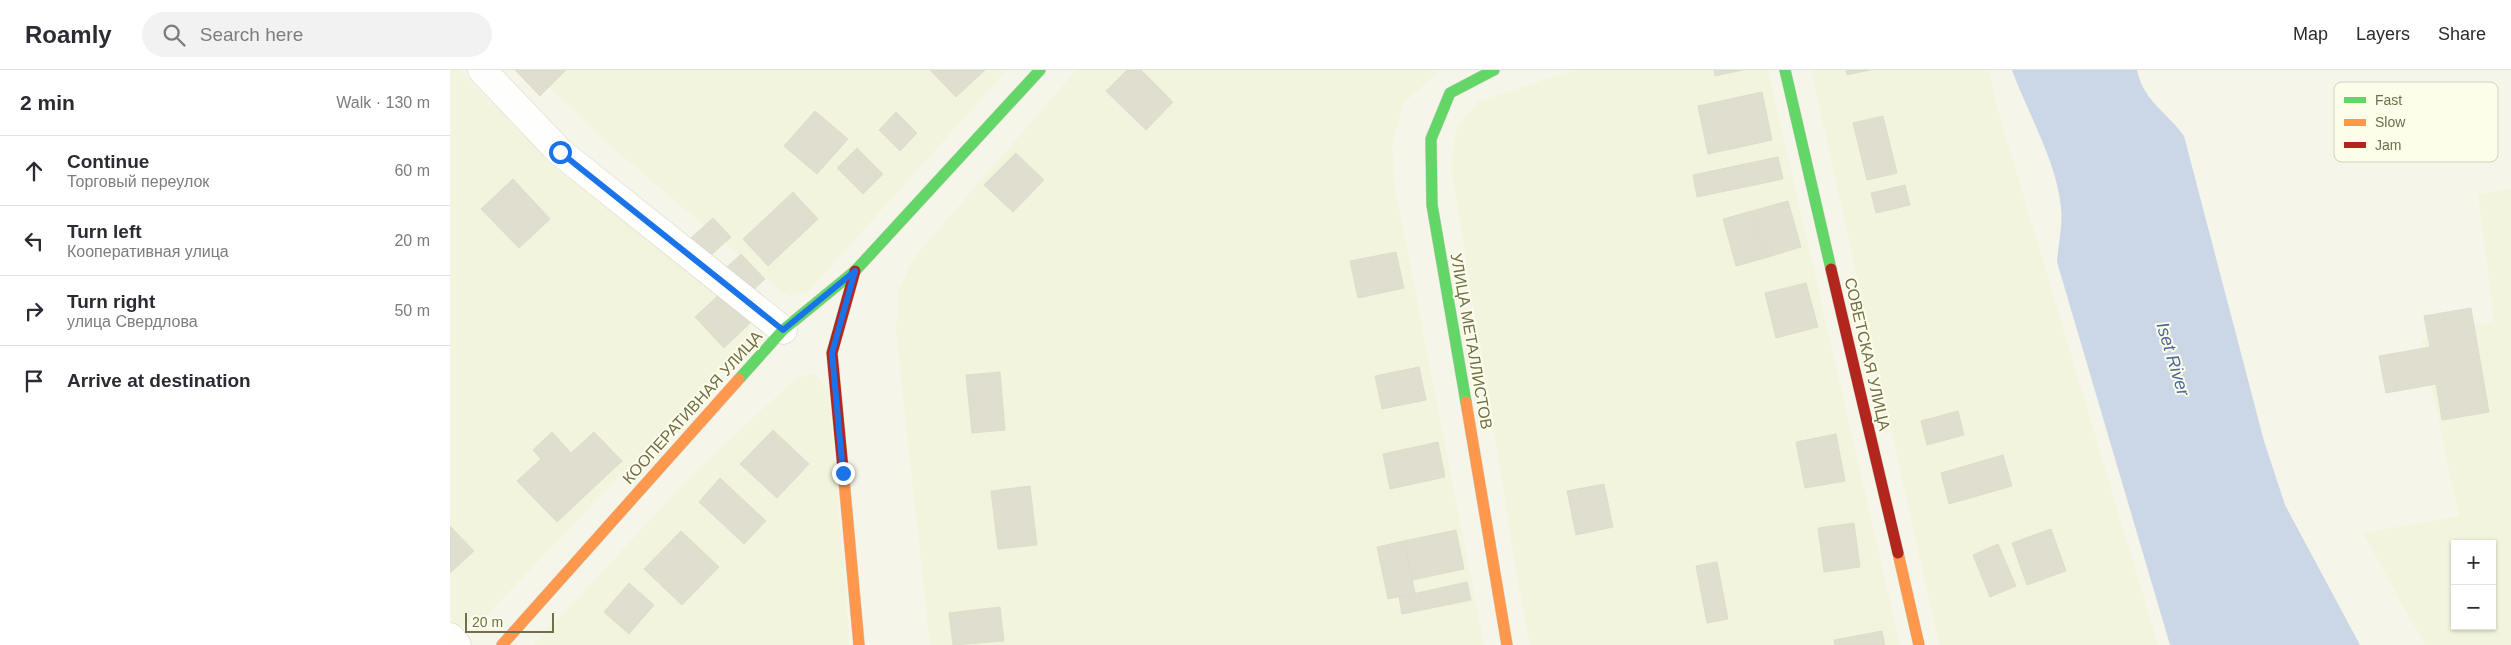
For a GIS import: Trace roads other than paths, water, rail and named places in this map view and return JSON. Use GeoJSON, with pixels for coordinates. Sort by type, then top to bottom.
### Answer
{"type":"FeatureCollection","features":[{"type":"Feature","properties":{"kind":"street"},"geometry":{"type":"LineString","coordinates":[[482,70],[560,152],[783,330]]}},
{"type":"Feature","properties":{"kind":"street","name":"КООПЕРАТИВНАЯ УЛИЦА"},"geometry":{"type":"LineString","coordinates":[[502,645],[783,330],[855,271],[1040,70]]}},
{"type":"Feature","properties":{"kind":"street","name":"УЛИЦА МЕТАЛЛИСТОВ"},"geometry":{"type":"LineString","coordinates":[[1494,70],[1450,93],[1432,139],[1432,205],[1508,645]]}},
{"type":"Feature","properties":{"kind":"street","name":"СОВЕТСКАЯ УЛИЦА"},"geometry":{"type":"LineString","coordinates":[[1785,70],[1919,645]]}},
{"type":"Feature","properties":{"kind":"street"},"geometry":{"type":"LineString","coordinates":[[855,271],[832,353],[859,645]]}},
{"type":"Feature","properties":{"kind":"street"},"geometry":{"type":"LineString","coordinates":[[450,637],[457,645]]}},
{"type":"Feature","properties":{"kind":"water","name":"Iset River"},"geometry":{"type":"Polygon","coordinates":[[[2012,70],[2137,70],[2140,81],[2150,98],[2184,136],[2264,441],[2285,505],[2360,645],[2170,645],[2057,262],[2061,229],[2061,208],[2054,173],[2012,70]]]}}]}
